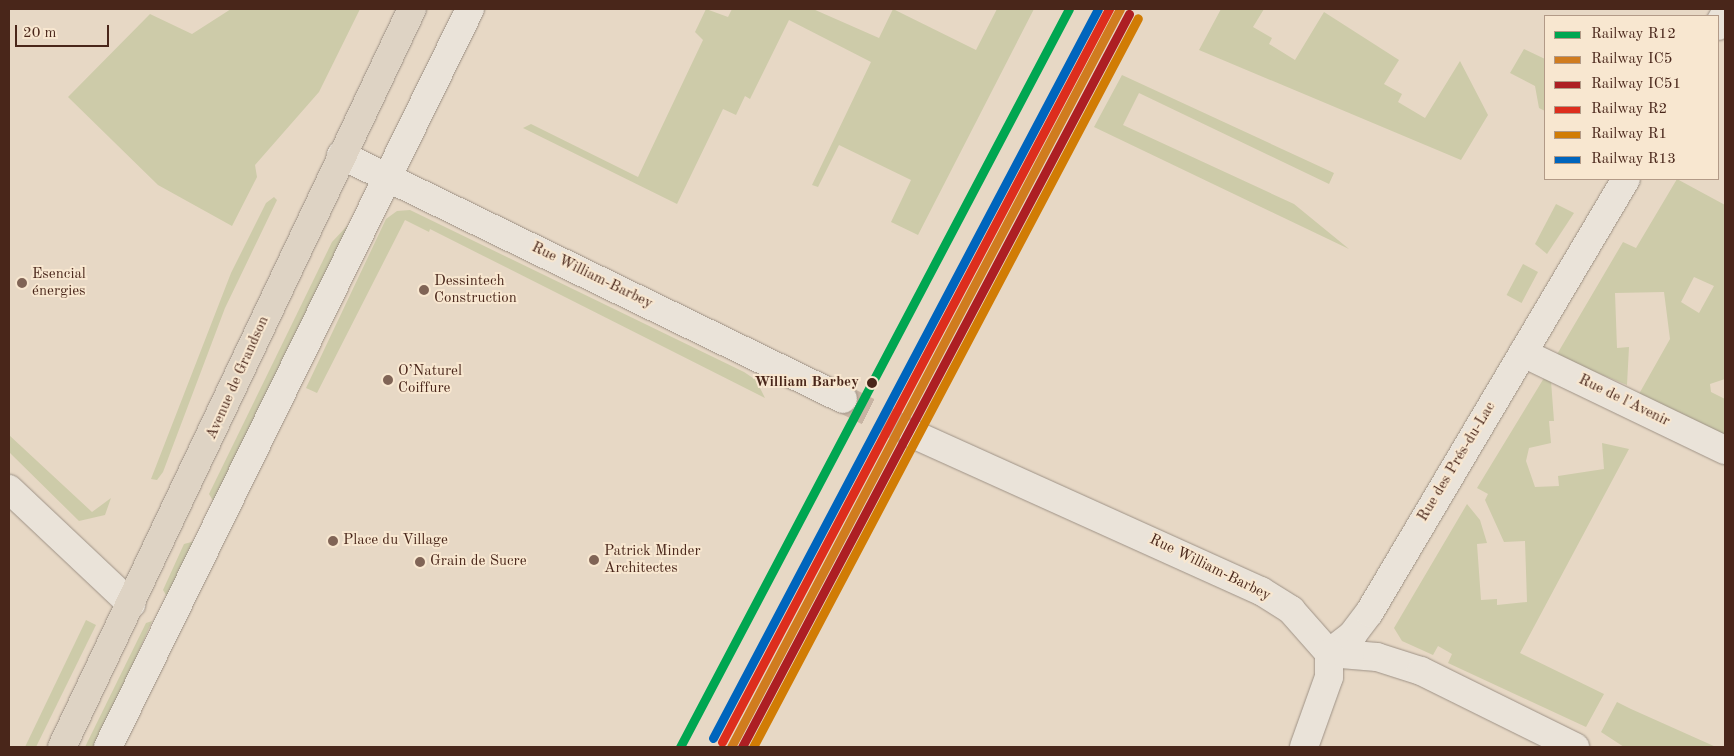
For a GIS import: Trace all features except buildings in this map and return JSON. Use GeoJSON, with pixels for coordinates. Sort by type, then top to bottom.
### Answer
{"type":"FeatureCollection","features":[{"type":"Feature","properties":{"kind":"main road","name":"Avenue de Grandson"},"geometry":{"type":"LineString","coordinates":[[62,747],[341,155],[412,9]]}},
{"type":"Feature","properties":{"kind":"street"},"geometry":{"type":"LineString","coordinates":[[108,747],[470,9]]}},
{"type":"Feature","properties":{"kind":"street","name":"Rue William-Barbey"},"geometry":{"type":"LineString","coordinates":[[341,155],[843,399]]}},
{"type":"Feature","properties":{"kind":"street","name":"Rue des Prés-du-Lac"},"geometry":{"type":"LineString","coordinates":[[1329,653],[1353,634],[1368,613],[1625,180]]}},
{"type":"Feature","properties":{"kind":"street","name":"Rue de l'Avenir"},"geometry":{"type":"LineString","coordinates":[[1524,352],[1725,450]]}},
{"type":"Feature","properties":{"kind":"street","name":"Rue William-Barbey"},"geometry":{"type":"LineString","coordinates":[[913,434],[1261,591],[1298,616],[1329,653]]}},
{"type":"Feature","properties":{"kind":"street"},"geometry":{"type":"LineString","coordinates":[[9,489],[131,604]]}},
{"type":"Feature","properties":{"kind":"street"},"geometry":{"type":"LineString","coordinates":[[1304,747],[1323,698],[1329,653],[1377,657],[1420,671],[1575,747]]}},
{"type":"Feature","properties":{"kind":"shaded area"},"geometry":{"type":"Polygon","coordinates":[[[231,9],[360,9],[319,92],[255,165],[257,177],[232,226],[158,185],[68,97],[150,14],[192,34],[231,9]]]}},
{"type":"Feature","properties":{"kind":"shaded area"},"geometry":{"type":"Polygon","coordinates":[[[706,9],[728,17],[732,9],[813,9],[879,38],[893,9],[976,50],[997,9],[1034,9],[918,235],[891,222],[911,180],[839,145],[818,187],[812,185],[871,62],[789,20],[750,99],[745,96],[736,115],[723,109],[677,204],[523,128],[531,124],[638,177],[703,40],[695,32],[706,9]]]}},
{"type":"Feature","properties":{"kind":"shaded area"},"geometry":{"type":"Polygon","coordinates":[[[1221,9],[1264,9],[1253,27],[1272,38],[1269,44],[1295,60],[1324,12],[1399,60],[1384,84],[1402,94],[1398,102],[1425,118],[1460,61],[1488,115],[1461,160],[1199,50],[1221,9]]]}},
{"type":"Feature","properties":{"kind":"shaded area"},"geometry":{"type":"Polygon","coordinates":[[[1524,49],[1544,59],[1544,110],[1539,108],[1535,86],[1510,73],[1524,49]]]}},
{"type":"Feature","properties":{"kind":"shaded area"},"geometry":{"type":"Polygon","coordinates":[[[1122,75],[1334,173],[1329,184],[1139,93],[1123,125],[1294,204],[1349,249],[1094,127],[1122,75]]]}},
{"type":"Feature","properties":{"kind":"shaded area"},"geometry":{"type":"Polygon","coordinates":[[[1676,180],[1725,205],[1725,379],[1710,384],[1711,392],[1725,399],[1725,437],[1639,394],[1670,339],[1664,292],[1615,293],[1617,348],[1629,347],[1627,385],[1556,356],[1623,242],[1636,248],[1676,180]],[[1694,277],[1681,302],[1699,313],[1714,286],[1694,277]]]}},
{"type":"Feature","properties":{"kind":"shaded area"},"geometry":{"type":"Polygon","coordinates":[[[274,197],[277,200],[225,308],[163,472],[157,480],[151,479],[231,273],[266,203],[274,197]]]}},
{"type":"Feature","properties":{"kind":"shaded area"},"geometry":{"type":"Polygon","coordinates":[[[1556,204],[1574,213],[1547,254],[1535,244],[1556,204]]]}},
{"type":"Feature","properties":{"kind":"shaded area"},"geometry":{"type":"Polygon","coordinates":[[[410,210],[744,372],[756,380],[765,398],[430,229],[429,232],[405,220],[317,393],[306,388],[386,219],[397,211],[410,210]]]}},
{"type":"Feature","properties":{"kind":"shaded area"},"geometry":{"type":"Polygon","coordinates":[[[347,226],[351,228],[215,504],[209,494],[332,242],[347,226]]]}},
{"type":"Feature","properties":{"kind":"shaded area"},"geometry":{"type":"Polygon","coordinates":[[[1523,264],[1538,272],[1522,303],[1507,295],[1523,264]]]}},
{"type":"Feature","properties":{"kind":"shaded area"},"geometry":{"type":"Polygon","coordinates":[[[1544,378],[1551,381],[1554,421],[1549,421],[1551,443],[1529,448],[1526,461],[1535,487],[1559,486],[1558,476],[1604,469],[1602,443],[1629,449],[1520,653],[1604,694],[1586,727],[1448,663],[1452,654],[1438,646],[1433,655],[1402,641],[1394,628],[1467,504],[1480,520],[1487,543],[1477,544],[1481,600],[1497,599],[1497,605],[1527,602],[1525,541],[1504,542],[1485,500],[1488,494],[1477,488],[1544,378]]]}},
{"type":"Feature","properties":{"kind":"shaded area"},"geometry":{"type":"Polygon","coordinates":[[[9,435],[92,512],[111,498],[105,515],[79,521],[9,452],[9,435]]]}},
{"type":"Feature","properties":{"kind":"shaded area"},"geometry":{"type":"Polygon","coordinates":[[[199,540],[168,596],[166,595],[163,590],[184,544],[199,540]]]}},
{"type":"Feature","properties":{"kind":"shaded area"},"geometry":{"type":"Polygon","coordinates":[[[86,620],[96,625],[36,747],[25,747],[86,620]]]}},
{"type":"Feature","properties":{"kind":"shaded area"},"geometry":{"type":"Polygon","coordinates":[[[152,621],[97,747],[85,747],[146,623],[152,621]]]}},
{"type":"Feature","properties":{"kind":"shaded area"},"geometry":{"type":"Polygon","coordinates":[[[1617,702],[1716,747],[1624,747],[1601,732],[1617,702]]]}},
{"type":"Feature","properties":{"kind":"tunnel"},"geometry":{"type":"LineString","coordinates":[[843,399],[913,434]]}},
{"type":"Feature","properties":{"kind":"rail line","name":"R12"},"geometry":{"type":"LineString","coordinates":[[680,747],[1069,9]]}},
{"type":"Feature","properties":{"kind":"rail line","name":"R13"},"geometry":{"type":"LineString","coordinates":[[713,738],[1098,9]]}},
{"type":"Feature","properties":{"kind":"rail line","name":"R2"},"geometry":{"type":"LineString","coordinates":[[722,742],[1109,9]]}},
{"type":"Feature","properties":{"kind":"rail line","name":"IC5"},"geometry":{"type":"LineString","coordinates":[[731,747],[1120,9]]}},
{"type":"Feature","properties":{"kind":"rail line","name":"IC51"},"geometry":{"type":"LineString","coordinates":[[742,747],[1129,14]]}},
{"type":"Feature","properties":{"kind":"rail line","name":"R1"},"geometry":{"type":"LineString","coordinates":[[753,747],[1138,18]]}},
{"type":"Feature","properties":{"kind":"place","name":"Esencial énergies"},"geometry":{"type":"Point","coordinates":[22,283]}},
{"type":"Feature","properties":{"kind":"place","name":"Dessintech Construction"},"geometry":{"type":"Point","coordinates":[424,290]}},
{"type":"Feature","properties":{"kind":"place","name":"O’Naturel Coiffure"},"geometry":{"type":"Point","coordinates":[388,380]}},
{"type":"Feature","properties":{"kind":"place","name":"William Barbey"},"geometry":{"type":"Point","coordinates":[872,383]}},
{"type":"Feature","properties":{"kind":"place","name":"Place du Village"},"geometry":{"type":"Point","coordinates":[333,541]}},
{"type":"Feature","properties":{"kind":"place","name":"Patrick Minder Architectes"},"geometry":{"type":"Point","coordinates":[594,560]}},
{"type":"Feature","properties":{"kind":"place","name":"Grain de Sucre"},"geometry":{"type":"Point","coordinates":[420,562]}}]}
